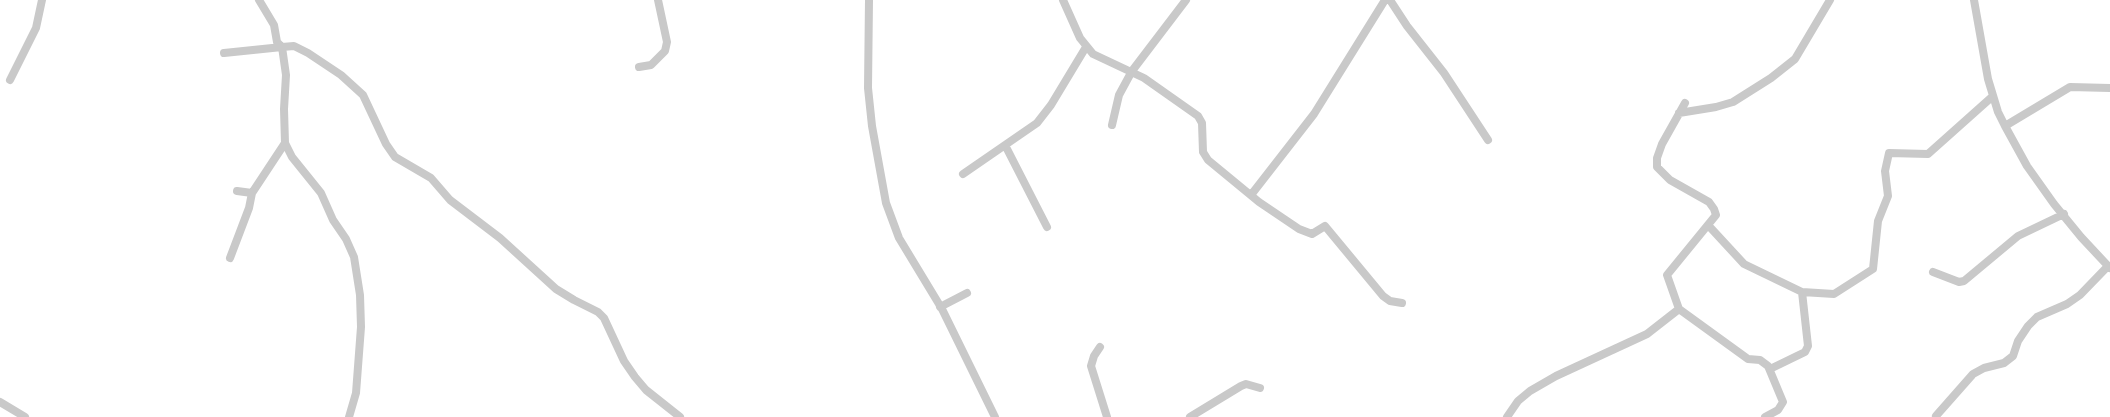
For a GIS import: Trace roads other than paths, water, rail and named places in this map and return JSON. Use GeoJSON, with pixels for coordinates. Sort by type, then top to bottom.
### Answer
{"type":"FeatureCollection","features":[{"type":"Feature","properties":{"kind":"street"},"geometry":{"type":"LineString","coordinates":[[10,80],[36,28],[42,0]]}},
{"type":"Feature","properties":{"kind":"street"},"geometry":{"type":"LineString","coordinates":[[259,0],[274,25],[278,42],[282,47],[286,75],[284,109],[285,142],[292,157],[328,204],[333,220],[346,239],[354,257],[360,295],[361,326],[356,393],[349,417]]}},
{"type":"Feature","properties":{"kind":"street"},"geometry":{"type":"LineString","coordinates":[[639,67],[651,65],[665,50],[667,42],[658,0]]}},
{"type":"Feature","properties":{"kind":"street"},"geometry":{"type":"LineString","coordinates":[[869,0],[868,88],[872,126],[886,202],[899,238],[940,307],[995,417]]}},
{"type":"Feature","properties":{"kind":"street"},"geometry":{"type":"LineString","coordinates":[[1063,0],[1080,38],[1093,54],[1115,66],[1132,71],[1198,116],[1202,123],[1203,152],[1208,160],[1251,195],[1299,229],[1312,234],[1325,226],[1383,296],[1390,301],[1402,303]]}},
{"type":"Feature","properties":{"kind":"street"},"geometry":{"type":"LineString","coordinates":[[1112,126],[1119,95],[1132,71],[1186,0]]}},
{"type":"Feature","properties":{"kind":"street"},"geometry":{"type":"LineString","coordinates":[[1251,195],[1314,114],[1385,0]]}},
{"type":"Feature","properties":{"kind":"street"},"geometry":{"type":"LineString","coordinates":[[1390,0],[1407,26],[1444,73],[1488,140]]}},
{"type":"Feature","properties":{"kind":"street"},"geometry":{"type":"LineString","coordinates":[[1679,113],[1716,107],[1733,102],[1772,78],[1795,59],[1830,0]]}},
{"type":"Feature","properties":{"kind":"street"},"geometry":{"type":"LineString","coordinates":[[1936,416],[1973,374],[1984,368],[2004,363],[2013,356],[2018,341],[2028,326],[2038,317],[2067,304],[2080,295],[2109,267],[2081,237],[2027,166],[2005,126],[1988,79],[1974,0]]}},
{"type":"Feature","properties":{"kind":"street"},"geometry":{"type":"LineString","coordinates":[[224,53],[294,46],[341,74],[363,96],[386,144],[395,157],[431,178],[450,200],[500,238],[556,289],[598,312],[604,318],[624,361],[635,377],[646,390],[680,417]]}},
{"type":"Feature","properties":{"kind":"street"},"geometry":{"type":"LineString","coordinates":[[963,174],[1037,123],[1051,105],[1086,47]]}},
{"type":"Feature","properties":{"kind":"street"},"geometry":{"type":"LineString","coordinates":[[2005,126],[2070,87],[2110,88]]}},
{"type":"Feature","properties":{"kind":"street"},"geometry":{"type":"LineString","coordinates":[[1708,225],[1744,264],[1802,292],[1834,294],[1873,269],[1878,222],[1888,196],[1885,170],[1889,153],[1928,154],[1993,96]]}},
{"type":"Feature","properties":{"kind":"street"},"geometry":{"type":"LineString","coordinates":[[1685,104],[1662,144],[1657,158],[1657,167],[1670,180],[1709,202],[1714,209],[1716,216],[1667,275],[1678,309],[1748,359],[1760,360],[1770,369],[1783,402],[1778,410],[1765,417]]}},
{"type":"Feature","properties":{"kind":"street"},"geometry":{"type":"LineString","coordinates":[[230,258],[249,208],[252,194],[285,142]]}},
{"type":"Feature","properties":{"kind":"street"},"geometry":{"type":"LineString","coordinates":[[1005,145],[1047,226]]}},
{"type":"Feature","properties":{"kind":"street"},"geometry":{"type":"LineString","coordinates":[[237,191],[252,194]]}},
{"type":"Feature","properties":{"kind":"street"},"geometry":{"type":"LineString","coordinates":[[1933,272],[1959,282],[1964,281],[2018,236],[2064,214]]}},
{"type":"Feature","properties":{"kind":"street"},"geometry":{"type":"LineString","coordinates":[[1770,369],[1804,352],[1808,346],[1802,292]]}},
{"type":"Feature","properties":{"kind":"street"},"geometry":{"type":"LineString","coordinates":[[940,307],[967,293]]}},
{"type":"Feature","properties":{"kind":"street"},"geometry":{"type":"LineString","coordinates":[[1507,417],[1518,401],[1530,391],[1556,376],[1647,334],[1678,309]]}},
{"type":"Feature","properties":{"kind":"street"},"geometry":{"type":"LineString","coordinates":[[1100,347],[1094,356],[1091,366],[1107,417]]}},
{"type":"Feature","properties":{"kind":"street"},"geometry":{"type":"LineString","coordinates":[[1190,417],[1241,386],[1246,384],[1260,388]]}},
{"type":"Feature","properties":{"kind":"street"},"geometry":{"type":"LineString","coordinates":[[0,402],[25,417]]}}]}
